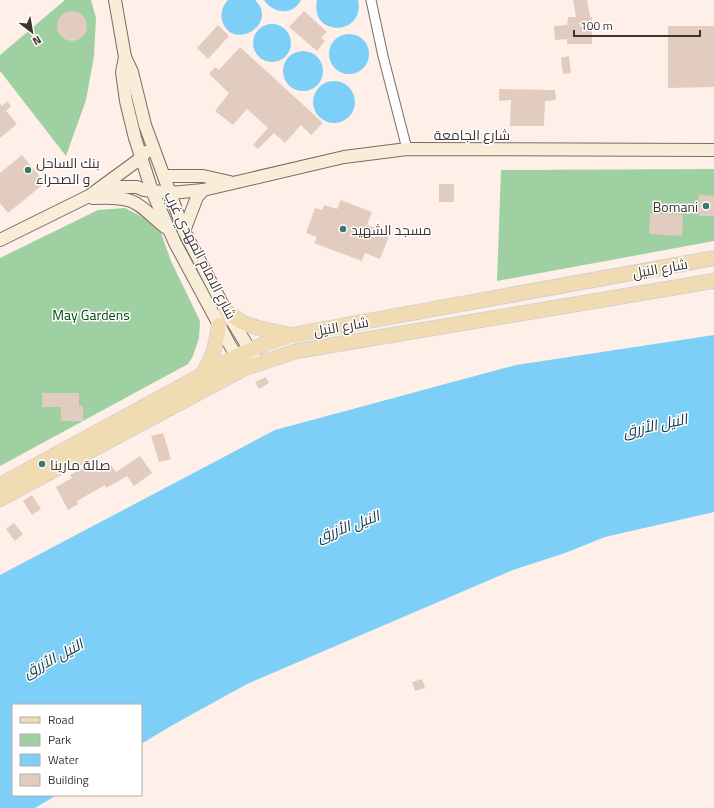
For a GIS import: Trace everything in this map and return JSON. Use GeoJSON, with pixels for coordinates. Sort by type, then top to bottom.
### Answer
{"type":"FeatureCollection","features":[{"type":"Feature","properties":{"kind":"main road","name":"شارع الامام المهدي غرب"},"geometry":{"type":"LineString","coordinates":[[116,0],[125,57],[132,72],[151,143],[184,230],[226,311],[244,353],[245,368]]}},
{"type":"Feature","properties":{"kind":"main road","name":"شارع الامام المهدي غرب"},"geometry":{"type":"LineString","coordinates":[[125,57],[122,72],[126,101],[141,158],[152,191],[169,230],[219,325],[244,353],[258,363]]}},
{"type":"Feature","properties":{"kind":"main road","name":"شارع الجامعة"},"geometry":{"type":"LineString","coordinates":[[85,197],[141,158],[151,143]]}},
{"type":"Feature","properties":{"kind":"main road","name":"شارع الجامعة"},"geometry":{"type":"LineString","coordinates":[[0,240],[85,197],[114,187],[132,187],[170,193],[203,190],[344,158],[407,149],[714,150]]}},
{"type":"Feature","properties":{"kind":"main road","name":"شارع الجامعة"},"geometry":{"type":"LineString","coordinates":[[164,176],[202,176],[233,183]]}},
{"type":"Feature","properties":{"kind":"main road"},"geometry":{"type":"LineString","coordinates":[[184,230],[197,197],[203,190]]}},
{"type":"Feature","properties":{"kind":"main road"},"geometry":{"type":"LineString","coordinates":[[85,197],[114,197],[130,200],[148,211],[169,230]]}},
{"type":"Feature","properties":{"kind":"main road","name":"شارع النيل"},"geometry":{"type":"LineString","coordinates":[[0,499],[148,412],[201,376],[244,353],[290,335],[714,258]]}},
{"type":"Feature","properties":{"kind":"main road","name":"شارع النيل"},"geometry":{"type":"LineString","coordinates":[[0,485],[148,412],[245,368],[297,351],[714,282]]}},
{"type":"Feature","properties":{"kind":"main road"},"geometry":{"type":"LineString","coordinates":[[226,311],[241,322],[258,328],[290,335]]}},
{"type":"Feature","properties":{"kind":"main road"},"geometry":{"type":"LineString","coordinates":[[400,315],[404,334]]}},
{"type":"Feature","properties":{"kind":"main road"},"geometry":{"type":"LineString","coordinates":[[201,376],[211,360],[216,344],[219,325]]}},
{"type":"Feature","properties":{"kind":"street"},"geometry":{"type":"LineString","coordinates":[[371,0],[383,56],[407,149]]}},
{"type":"Feature","properties":{"kind":"green space"},"geometry":{"type":"Polygon","coordinates":[[[65,0],[91,0],[96,18],[94,56],[86,100],[66,156],[0,71],[0,55],[65,0]]]}},
{"type":"Feature","properties":{"kind":"green space"},"geometry":{"type":"Polygon","coordinates":[[[714,169],[714,241],[497,281],[501,170],[714,169]]]}},
{"type":"Feature","properties":{"kind":"green space","name":"May Gardens"},"geometry":{"type":"Polygon","coordinates":[[[125,208],[146,219],[161,233],[171,261],[200,321],[199,338],[193,356],[188,364],[0,466],[0,258],[98,210],[125,208]]]}},
{"type":"Feature","properties":{"kind":"water"},"geometry":{"type":"Polygon","coordinates":[[[228,0],[255,0],[261,9],[262,18],[258,26],[243,35],[234,34],[227,30],[221,14],[223,7],[228,0]]]}},
{"type":"Feature","properties":{"kind":"water"},"geometry":{"type":"Polygon","coordinates":[[[264,0],[301,0],[293,9],[283,11],[272,8],[264,0]]]}},
{"type":"Feature","properties":{"kind":"water"},"geometry":{"type":"Polygon","coordinates":[[[317,0],[358,0],[358,12],[354,21],[346,26],[338,28],[329,26],[321,21],[317,12],[317,0]]]}},
{"type":"Feature","properties":{"kind":"water"},"geometry":{"type":"Polygon","coordinates":[[[272,24],[282,27],[288,33],[291,43],[288,53],[282,59],[272,62],[262,59],[256,53],[253,43],[256,33],[262,27],[272,24]]]}},
{"type":"Feature","properties":{"kind":"water"},"geometry":{"type":"Polygon","coordinates":[[[345,34],[353,34],[360,37],[366,43],[369,54],[366,65],[360,71],[353,74],[345,74],[338,71],[332,65],[329,58],[329,50],[332,43],[338,37],[345,34]]]}},
{"type":"Feature","properties":{"kind":"water"},"geometry":{"type":"Polygon","coordinates":[[[307,51],[314,54],[320,60],[323,71],[322,79],[314,88],[307,91],[299,91],[292,88],[284,79],[283,67],[286,60],[295,52],[307,51]]]}},
{"type":"Feature","properties":{"kind":"water"},"geometry":{"type":"Polygon","coordinates":[[[334,81],[349,87],[355,102],[349,117],[334,123],[319,117],[313,102],[319,87],[334,81]]]}},
{"type":"Feature","properties":{"kind":"water","name":"النيل الأزرق"},"geometry":{"type":"Polygon","coordinates":[[[714,335],[714,512],[605,537],[565,553],[513,570],[247,684],[142,743],[142,704],[12,704],[12,796],[55,796],[35,808],[0,808],[0,575],[275,430],[516,365],[714,335]]]}},
{"type":"Feature","properties":{"kind":"building"},"geometry":{"type":"Polygon","coordinates":[[[573,0],[587,0],[590,17],[592,17],[592,44],[567,44],[567,39],[555,40],[554,26],[567,25],[568,17],[576,17],[573,0]]]}},
{"type":"Feature","properties":{"kind":"building"},"geometry":{"type":"Polygon","coordinates":[[[72,11],[83,15],[87,26],[83,37],[72,41],[61,37],[57,26],[61,15],[72,11]]]}},
{"type":"Feature","properties":{"kind":"building"},"geometry":{"type":"Polygon","coordinates":[[[304,11],[327,32],[321,38],[325,41],[317,51],[289,27],[304,11]]]}},
{"type":"Feature","properties":{"kind":"building"},"geometry":{"type":"Polygon","coordinates":[[[218,25],[229,36],[208,59],[197,48],[218,25]]]}},
{"type":"Feature","properties":{"kind":"building"},"geometry":{"type":"Polygon","coordinates":[[[668,26],[714,26],[714,87],[668,88],[668,26]]]}},
{"type":"Feature","properties":{"kind":"building"},"geometry":{"type":"Polygon","coordinates":[[[240,47],[323,123],[311,135],[301,125],[285,143],[274,133],[258,149],[253,145],[268,128],[247,109],[233,125],[215,111],[229,93],[209,74],[215,67],[219,70],[240,47]]]}},
{"type":"Feature","properties":{"kind":"building"},"geometry":{"type":"Polygon","coordinates":[[[569,56],[571,73],[563,74],[561,58],[569,56]]]}},
{"type":"Feature","properties":{"kind":"building"},"geometry":{"type":"Polygon","coordinates":[[[499,89],[555,90],[556,100],[545,101],[544,126],[510,126],[511,100],[499,101],[499,89]]]}},
{"type":"Feature","properties":{"kind":"building"},"geometry":{"type":"Polygon","coordinates":[[[7,101],[11,106],[6,111],[17,124],[0,138],[0,103],[2,106],[7,101]]]}},
{"type":"Feature","properties":{"kind":"building"},"geometry":{"type":"Polygon","coordinates":[[[22,155],[45,183],[8,213],[0,203],[0,173],[22,155]]]}},
{"type":"Feature","properties":{"kind":"building"},"geometry":{"type":"Polygon","coordinates":[[[439,184],[454,184],[454,202],[439,202],[439,184]]]}},
{"type":"Feature","properties":{"kind":"building","name":"Bomani"},"geometry":{"type":"Polygon","coordinates":[[[699,195],[714,196],[714,216],[699,216],[699,195]]]}},
{"type":"Feature","properties":{"kind":"building","name":"مسجد الشهيد"},"geometry":{"type":"Polygon","coordinates":[[[341,200],[372,212],[367,225],[390,233],[380,259],[365,253],[362,261],[314,243],[317,237],[306,233],[315,208],[322,210],[324,205],[337,209],[341,200]]]}},
{"type":"Feature","properties":{"kind":"building"},"geometry":{"type":"Polygon","coordinates":[[[650,213],[683,215],[682,236],[649,234],[650,213]]]}},
{"type":"Feature","properties":{"kind":"building"},"geometry":{"type":"Polygon","coordinates":[[[266,377],[269,383],[259,389],[255,382],[266,377]]]}},
{"type":"Feature","properties":{"kind":"building"},"geometry":{"type":"Polygon","coordinates":[[[42,393],[79,393],[79,406],[83,406],[83,421],[61,421],[61,407],[42,407],[42,393]]]}},
{"type":"Feature","properties":{"kind":"building"},"geometry":{"type":"Polygon","coordinates":[[[163,433],[171,459],[159,462],[151,436],[163,433]]]}},
{"type":"Feature","properties":{"kind":"building"},"geometry":{"type":"Polygon","coordinates":[[[140,456],[152,473],[134,486],[127,476],[106,488],[105,485],[77,501],[78,504],[68,510],[56,487],[72,478],[70,475],[89,465],[93,472],[110,463],[116,472],[140,456]]]}},
{"type":"Feature","properties":{"kind":"building"},"geometry":{"type":"Polygon","coordinates":[[[32,495],[41,509],[32,515],[23,501],[32,495]]]}},
{"type":"Feature","properties":{"kind":"building"},"geometry":{"type":"Polygon","coordinates":[[[14,523],[23,534],[15,541],[6,529],[14,523]]]}},
{"type":"Feature","properties":{"kind":"building"},"geometry":{"type":"Polygon","coordinates":[[[422,679],[425,688],[415,691],[412,682],[422,679]]]}},
{"type":"Feature","properties":{"kind":"place","name":"بنك الساحل و الصحراء"},"geometry":{"type":"Point","coordinates":[28,170]}},
{"type":"Feature","properties":{"kind":"place","name":"Bomani"},"geometry":{"type":"Point","coordinates":[706,206]}},
{"type":"Feature","properties":{"kind":"place","name":"مسجد الشهيد"},"geometry":{"type":"Point","coordinates":[343,229]}},
{"type":"Feature","properties":{"kind":"place","name":"صالة مارينا"},"geometry":{"type":"Point","coordinates":[42,464]}}]}
